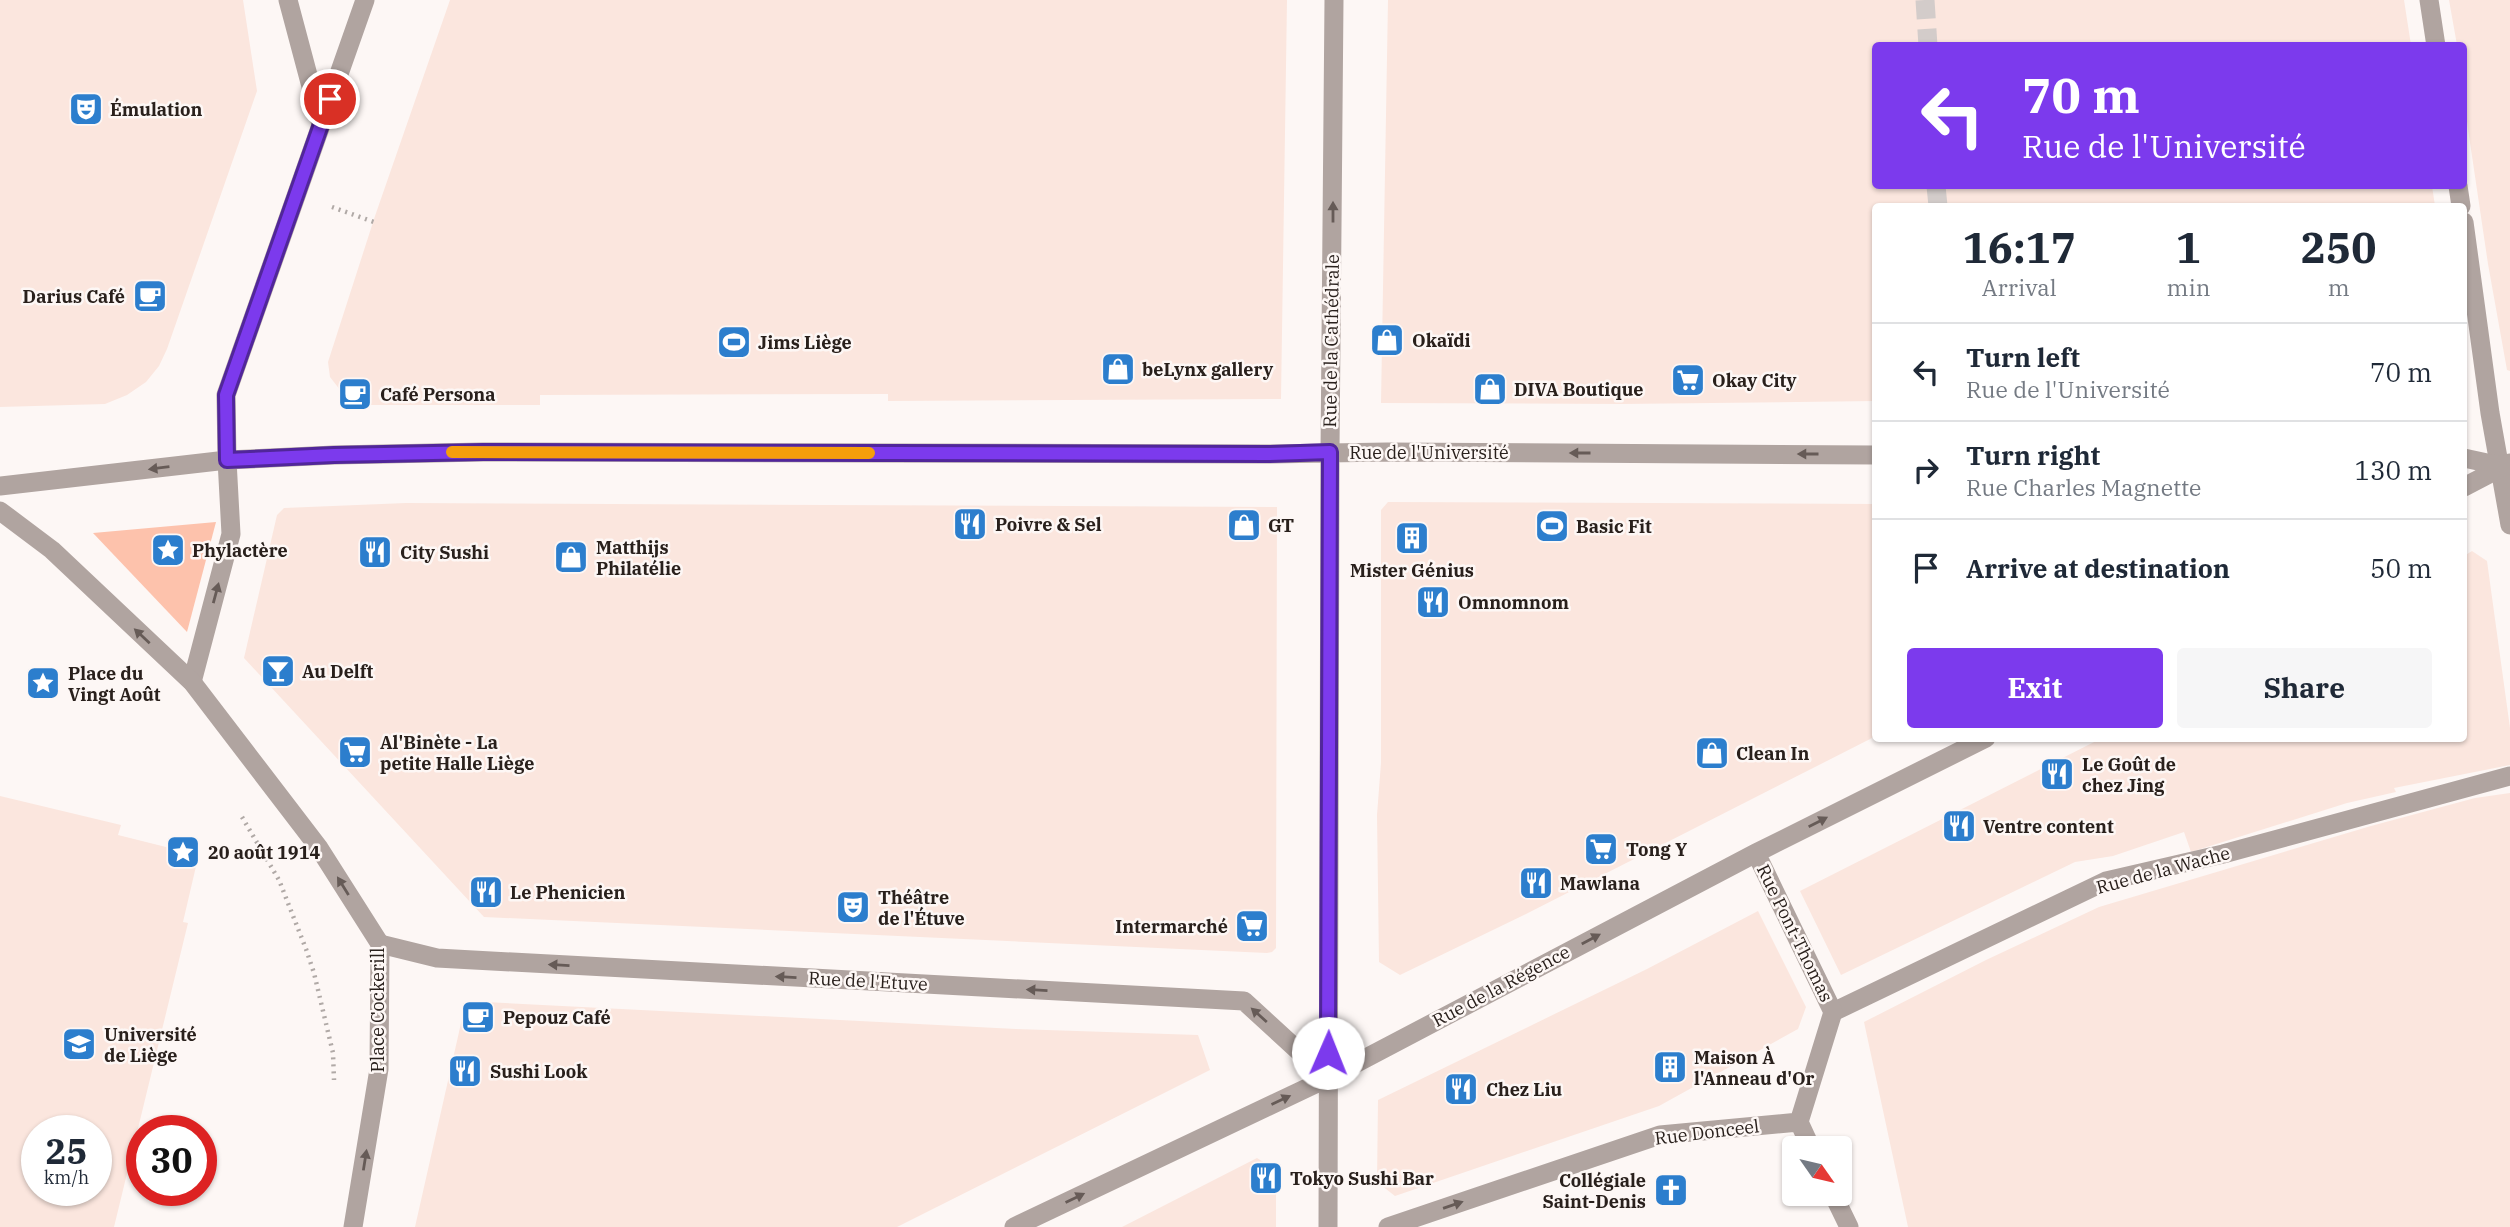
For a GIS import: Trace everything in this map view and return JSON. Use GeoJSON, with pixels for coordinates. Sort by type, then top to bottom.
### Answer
{"type":"FeatureCollection","features":[{"type":"Feature","properties":{"kind":"street"},"geometry":{"type":"LineString","coordinates":[[288,0],[321,124]]}},
{"type":"Feature","properties":{"kind":"street"},"geometry":{"type":"LineString","coordinates":[[0,511],[52,550],[192,682],[232,534],[226,395],[365,0]]}},
{"type":"Feature","properties":{"kind":"street","name":"Rue de la Cathédrale"},"geometry":{"type":"LineString","coordinates":[[1328,1227],[1334,0]]}},
{"type":"Feature","properties":{"kind":"street"},"geometry":{"type":"LineString","coordinates":[[2428,0],[2435,42]]}},
{"type":"Feature","properties":{"kind":"street"},"geometry":{"type":"LineString","coordinates":[[2467,244],[2490,413],[2507,466],[2510,525]]}},
{"type":"Feature","properties":{"kind":"street","name":"Rue de l'Université"},"geometry":{"type":"LineString","coordinates":[[227,460],[483,452],[1872,455]]}},
{"type":"Feature","properties":{"kind":"street"},"geometry":{"type":"LineString","coordinates":[[2467,459],[2507,466]]}},
{"type":"Feature","properties":{"kind":"street"},"geometry":{"type":"LineString","coordinates":[[0,486],[227,460]]}},
{"type":"Feature","properties":{"kind":"street"},"geometry":{"type":"LineString","coordinates":[[2467,486],[2507,466]]}},
{"type":"Feature","properties":{"kind":"street","name":"Place Cockerill"},"geometry":{"type":"LineString","coordinates":[[192,682],[319,848],[380,944],[379,1069],[353,1227]]}},
{"type":"Feature","properties":{"kind":"street","name":"Rue de la Régence"},"geometry":{"type":"LineString","coordinates":[[1014,1227],[1328,1078],[1756,853],[1978,742]]}},
{"type":"Feature","properties":{"kind":"street","name":"Rue de la Wache"},"geometry":{"type":"LineString","coordinates":[[1833,1012],[2106,881],[2223,855],[2510,776]]}},
{"type":"Feature","properties":{"kind":"street","name":"Rue Pont-Thomas"},"geometry":{"type":"LineString","coordinates":[[1756,853],[1833,1012]]}},
{"type":"Feature","properties":{"kind":"street","name":"Rue de l'Etuve"},"geometry":{"type":"LineString","coordinates":[[380,944],[437,958],[1244,1002],[1328,1078]]}},
{"type":"Feature","properties":{"kind":"street"},"geometry":{"type":"LineString","coordinates":[[1805,1136],[1799,1122],[1833,1012]]}},
{"type":"Feature","properties":{"kind":"street","name":"Rue Donceel"},"geometry":{"type":"LineString","coordinates":[[1388,1227],[1660,1135],[1799,1122]]}},
{"type":"Feature","properties":{"kind":"street"},"geometry":{"type":"LineString","coordinates":[[1839,1206],[1849,1227]]}},
{"type":"Feature","properties":{"kind":"path"},"geometry":{"type":"LineString","coordinates":[[237,809],[279,880],[314,973],[333,1053]]}},
{"type":"Feature","properties":{"kind":"shaded area"},"geometry":{"type":"Polygon","coordinates":[[[0,0],[243,0],[257,91],[159,366],[146,382],[127,395],[105,404],[0,407],[0,0]]]}},
{"type":"Feature","properties":{"kind":"shaded area"},"geometry":{"type":"Polygon","coordinates":[[[450,0],[1287,0],[1281,399],[888,401],[888,394],[540,395],[540,405],[357,403],[344,395],[330,377],[328,362],[450,0]]]}},
{"type":"Feature","properties":{"kind":"shaded area"},"geometry":{"type":"Polygon","coordinates":[[[1388,0],[2404,0],[2411,42],[1872,42],[1872,189],[2432,189],[2435,203],[1872,203],[1872,401],[1381,403],[1388,0]]]}},
{"type":"Feature","properties":{"kind":"shaded area"},"geometry":{"type":"Polygon","coordinates":[[[2449,0],[2510,0],[2510,371],[2507,370],[2488,264],[2468,129],[2467,42],[2456,42],[2449,0]]]}},
{"type":"Feature","properties":{"kind":"shaded area"},"geometry":{"type":"Polygon","coordinates":[[[1388,502],[1872,504],[1872,738],[1400,975],[1379,962],[1377,815],[1381,763],[1381,510],[1388,502]]]}},
{"type":"Feature","properties":{"kind":"shaded area"},"geometry":{"type":"Polygon","coordinates":[[[406,503],[1277,507],[1276,948],[1267,953],[484,917],[244,658],[277,515],[284,508],[406,503]]]}},
{"type":"Feature","properties":{"kind":"shaded area"},"geometry":{"type":"Polygon","coordinates":[[[216,522],[187,632],[93,533],[216,522]]]}},
{"type":"Feature","properties":{"kind":"shaded area"},"geometry":{"type":"Polygon","coordinates":[[[2472,551],[2487,561],[2510,728],[2510,765],[2394,788],[2396,792],[2347,803],[2191,852],[2184,832],[2113,856],[2075,862],[1841,975],[1800,891],[2094,742],[2467,742],[2467,554],[2472,551]]]}},
{"type":"Feature","properties":{"kind":"shaded area"},"geometry":{"type":"Polygon","coordinates":[[[2510,793],[2510,1227],[1908,1227],[1864,1022],[2099,907],[2371,826],[2475,798],[2510,793]]]}},
{"type":"Feature","properties":{"kind":"shaded area","name":"Université de Liège"},"geometry":{"type":"Polygon","coordinates":[[[0,796],[121,825],[118,835],[190,853],[197,862],[183,922],[188,923],[141,1115],[126,1115],[126,1178],[114,1227],[0,1227],[0,796]]]}},
{"type":"Feature","properties":{"kind":"shaded area"},"geometry":{"type":"Polygon","coordinates":[[[1758,911],[1806,1007],[1798,1029],[1659,1106],[1395,1196],[1377,1182],[1378,1100],[1647,969],[1758,911]]]}},
{"type":"Feature","properties":{"kind":"shaded area"},"geometry":{"type":"Polygon","coordinates":[[[466,1001],[1016,1029],[1198,1035],[1210,1070],[897,1227],[415,1227],[466,1001]]]}},
{"type":"Feature","properties":{"kind":"shaded area"},"geometry":{"type":"Polygon","coordinates":[[[1257,1158],[1276,1170],[1276,1227],[1122,1227],[1257,1158]]]}},
{"type":"Feature","properties":{"kind":"tunnel"},"geometry":{"type":"LineString","coordinates":[[1925,0],[1928,42]]}},
{"type":"Feature","properties":{"kind":"tunnel"},"geometry":{"type":"LineString","coordinates":[[1936,189],[1938,203]]}},
{"type":"Feature","properties":{"kind":"slow traffic"},"geometry":{"type":"LineString","coordinates":[[452,452],[869,453]]}},
{"type":"Feature","properties":{"kind":"place","name":"Émulation"},"geometry":{"type":"Point","coordinates":[86,109]}},
{"type":"Feature","properties":{"kind":"place","name":"Darius Café"},"geometry":{"type":"Point","coordinates":[150,296]}},
{"type":"Feature","properties":{"kind":"place","name":"Okaïdi"},"geometry":{"type":"Point","coordinates":[1387,340]}},
{"type":"Feature","properties":{"kind":"place","name":"Jims Liège"},"geometry":{"type":"Point","coordinates":[734,342]}},
{"type":"Feature","properties":{"kind":"place","name":"beLynx gallery"},"geometry":{"type":"Point","coordinates":[1118,369]}},
{"type":"Feature","properties":{"kind":"place","name":"Okay City"},"geometry":{"type":"Point","coordinates":[1688,380]}},
{"type":"Feature","properties":{"kind":"place","name":"DIVA Boutique"},"geometry":{"type":"Point","coordinates":[1490,389]}},
{"type":"Feature","properties":{"kind":"place","name":"Café Persona"},"geometry":{"type":"Point","coordinates":[355,394]}},
{"type":"Feature","properties":{"kind":"place","name":"Poivre & Sel"},"geometry":{"type":"Point","coordinates":[970,524]}},
{"type":"Feature","properties":{"kind":"place","name":"GT"},"geometry":{"type":"Point","coordinates":[1244,525]}},
{"type":"Feature","properties":{"kind":"place","name":"Basic Fit"},"geometry":{"type":"Point","coordinates":[1552,526]}},
{"type":"Feature","properties":{"kind":"place","name":"Mister Génius"},"geometry":{"type":"Point","coordinates":[1412,538]}},
{"type":"Feature","properties":{"kind":"place","name":"Phylactère"},"geometry":{"type":"Point","coordinates":[168,550]}},
{"type":"Feature","properties":{"kind":"place","name":"City Sushi"},"geometry":{"type":"Point","coordinates":[375,552]}},
{"type":"Feature","properties":{"kind":"place","name":"Matthijs Philatélie"},"geometry":{"type":"Point","coordinates":[571,557]}},
{"type":"Feature","properties":{"kind":"place","name":"Omnomnom"},"geometry":{"type":"Point","coordinates":[1433,602]}},
{"type":"Feature","properties":{"kind":"place","name":"Au Delft"},"geometry":{"type":"Point","coordinates":[278,671]}},
{"type":"Feature","properties":{"kind":"place","name":"Place du Vingt Août"},"geometry":{"type":"Point","coordinates":[43,683]}},
{"type":"Feature","properties":{"kind":"place","name":"Al'Binète - La petite Halle Liège"},"geometry":{"type":"Point","coordinates":[355,752]}},
{"type":"Feature","properties":{"kind":"place","name":"Clean In"},"geometry":{"type":"Point","coordinates":[1712,753]}},
{"type":"Feature","properties":{"kind":"place","name":"Le Goût de chez Jing"},"geometry":{"type":"Point","coordinates":[2057,774]}},
{"type":"Feature","properties":{"kind":"place","name":"Ventre content"},"geometry":{"type":"Point","coordinates":[1959,826]}},
{"type":"Feature","properties":{"kind":"place","name":"Tong Y"},"geometry":{"type":"Point","coordinates":[1601,849]}},
{"type":"Feature","properties":{"kind":"place","name":"20 août 1914"},"geometry":{"type":"Point","coordinates":[183,852]}},
{"type":"Feature","properties":{"kind":"place","name":"Mawlana"},"geometry":{"type":"Point","coordinates":[1536,883]}},
{"type":"Feature","properties":{"kind":"place","name":"Le Phenicien"},"geometry":{"type":"Point","coordinates":[486,892]}},
{"type":"Feature","properties":{"kind":"place","name":"Théâtre de l'Étuve"},"geometry":{"type":"Point","coordinates":[853,907]}},
{"type":"Feature","properties":{"kind":"place","name":"Intermarché"},"geometry":{"type":"Point","coordinates":[1252,926]}},
{"type":"Feature","properties":{"kind":"place","name":"Pepouz Café"},"geometry":{"type":"Point","coordinates":[478,1017]}},
{"type":"Feature","properties":{"kind":"place","name":"Université de Liège"},"geometry":{"type":"Point","coordinates":[79,1044]}},
{"type":"Feature","properties":{"kind":"place","name":"Maison À l'Anneau d'Or"},"geometry":{"type":"Point","coordinates":[1670,1067]}},
{"type":"Feature","properties":{"kind":"place","name":"Sushi Look"},"geometry":{"type":"Point","coordinates":[465,1071]}},
{"type":"Feature","properties":{"kind":"place","name":"Chez Liu"},"geometry":{"type":"Point","coordinates":[1461,1089]}},
{"type":"Feature","properties":{"kind":"place","name":"Tokyo Sushi Bar"},"geometry":{"type":"Point","coordinates":[1266,1178]}},
{"type":"Feature","properties":{"kind":"place","name":"Collégiale Saint-Denis"},"geometry":{"type":"Point","coordinates":[1671,1190]}},
{"type":"Feature","properties":{"kind":"route"},"geometry":{"type":"LineString","coordinates":[[330,99],[226,395],[227,460],[483,452],[1330,452],[1328,1053]]}}]}
